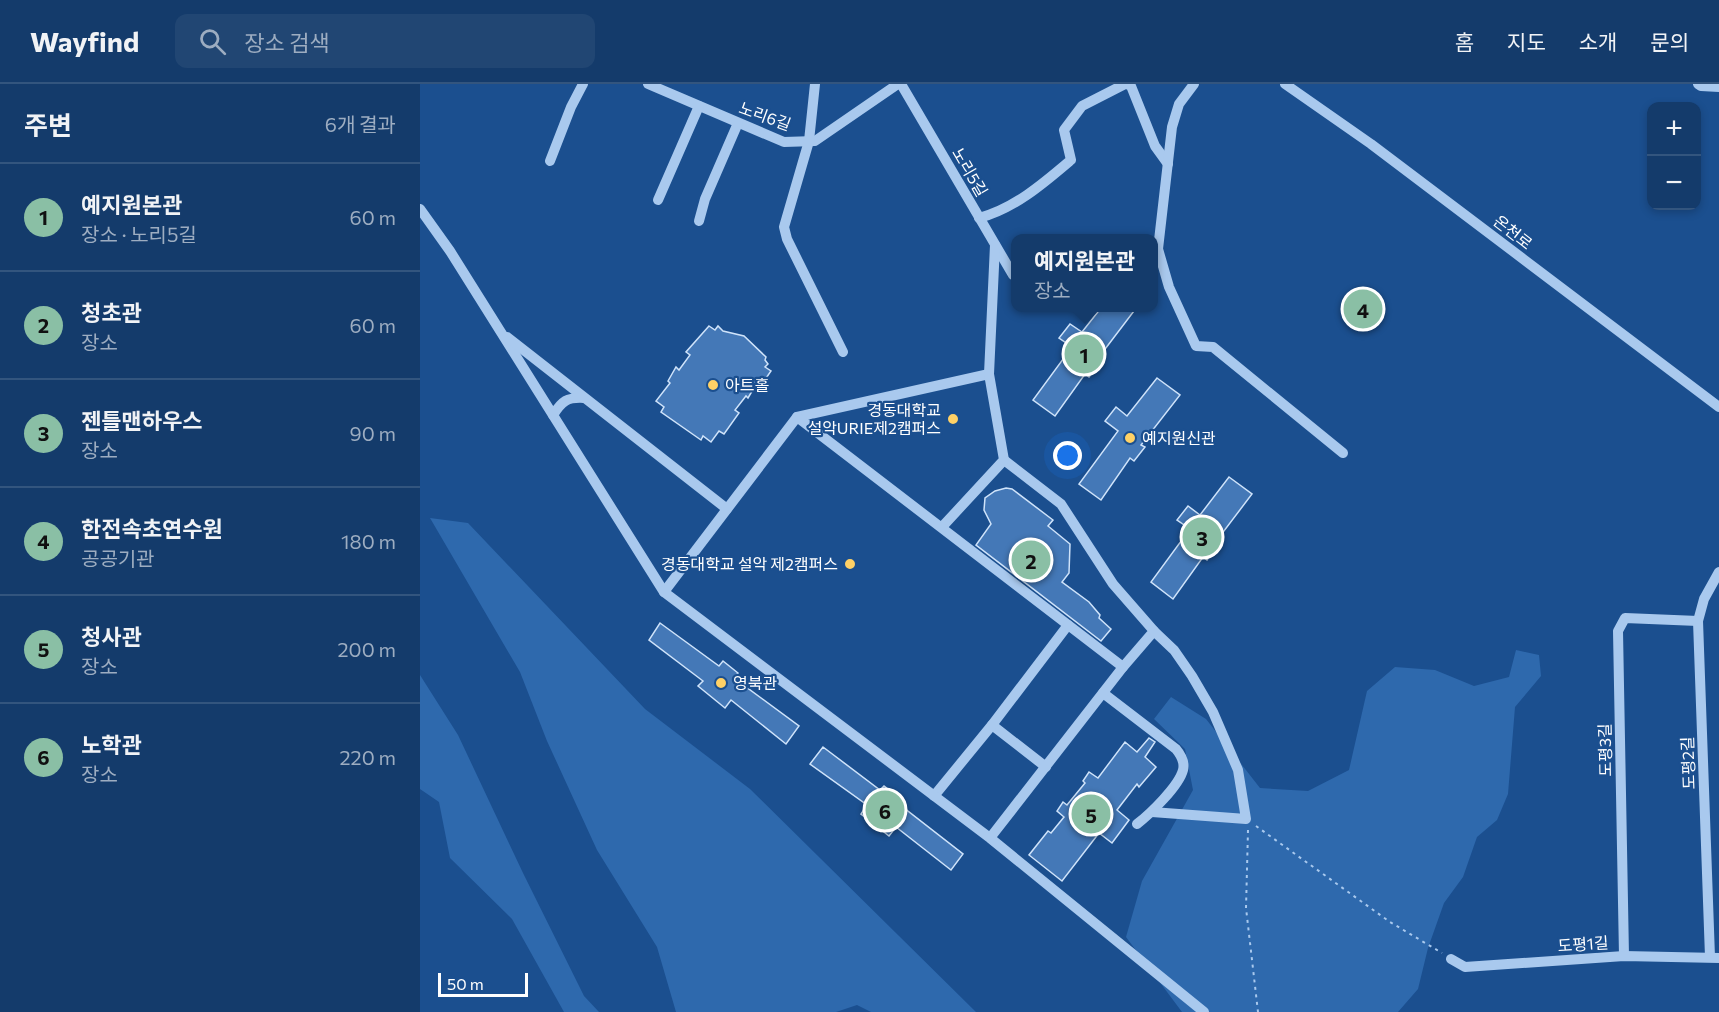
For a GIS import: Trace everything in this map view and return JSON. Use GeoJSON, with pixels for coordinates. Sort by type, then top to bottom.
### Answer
{"type":"FeatureCollection","features":[{"type":"Feature","properties":{"kind":"street"},"geometry":{"type":"LineString","coordinates":[[550,161],[571,107],[583,84]]}},
{"type":"Feature","properties":{"kind":"street","name":"노리6길"},"geometry":{"type":"LineString","coordinates":[[648,84],[784,142],[815,141],[899,84]]}},
{"type":"Feature","properties":{"kind":"street"},"geometry":{"type":"LineString","coordinates":[[815,84],[809,141],[784,226],[787,239],[843,352]]}},
{"type":"Feature","properties":{"kind":"street","name":"노리5길"},"geometry":{"type":"LineString","coordinates":[[899,84],[1011,272]]}},
{"type":"Feature","properties":{"kind":"street"},"geometry":{"type":"LineString","coordinates":[[980,218],[998,213],[1036,188],[1071,160],[1064,130],[1082,106],[1126,84],[1131,86],[1155,146],[1168,164]]}},
{"type":"Feature","properties":{"kind":"street"},"geometry":{"type":"LineString","coordinates":[[1194,84],[1179,104],[1172,127],[1158,249],[1169,287],[1196,346],[1213,347],[1343,453]]}},
{"type":"Feature","properties":{"kind":"street","name":"온천로"},"geometry":{"type":"LineString","coordinates":[[1285,84],[1371,144],[1719,407]]}},
{"type":"Feature","properties":{"kind":"street"},"geometry":{"type":"LineString","coordinates":[[1698,84],[1719,87]]}},
{"type":"Feature","properties":{"kind":"street"},"geometry":{"type":"LineString","coordinates":[[658,200],[699,106]]}},
{"type":"Feature","properties":{"kind":"street"},"geometry":{"type":"LineString","coordinates":[[699,221],[705,199],[738,123]]}},
{"type":"Feature","properties":{"kind":"street"},"geometry":{"type":"LineString","coordinates":[[420,209],[450,251],[664,592],[990,838],[1204,1012]]}},
{"type":"Feature","properties":{"kind":"street"},"geometry":{"type":"LineString","coordinates":[[995,245],[989,375],[1004,460],[1061,504],[1113,584],[1174,650],[1192,676],[1213,712],[1238,770],[1246,819],[1152,812]]}},
{"type":"Feature","properties":{"kind":"street"},"geometry":{"type":"LineString","coordinates":[[500,332],[727,509]]}},
{"type":"Feature","properties":{"kind":"street"},"geometry":{"type":"LineString","coordinates":[[664,592],[797,417],[989,375]]}},
{"type":"Feature","properties":{"kind":"street"},"geometry":{"type":"LineString","coordinates":[[553,415],[564,399],[584,398]]}},
{"type":"Feature","properties":{"kind":"street"},"geometry":{"type":"LineString","coordinates":[[797,417],[1123,667]]}},
{"type":"Feature","properties":{"kind":"street"},"geometry":{"type":"LineString","coordinates":[[942,527],[1004,460]]}},
{"type":"Feature","properties":{"kind":"street","name":"도평2길"},"geometry":{"type":"LineString","coordinates":[[1714,958],[1698,621],[1704,598],[1719,572]]}},
{"type":"Feature","properties":{"kind":"street","name":"도평3길"},"geometry":{"type":"LineString","coordinates":[[1624,956],[1618,630],[1625,618],[1698,621]]}},
{"type":"Feature","properties":{"kind":"street"},"geometry":{"type":"LineString","coordinates":[[934,796],[1068,625]]}},
{"type":"Feature","properties":{"kind":"street"},"geometry":{"type":"LineString","coordinates":[[990,838],[1123,667],[1154,631]]}},
{"type":"Feature","properties":{"kind":"street"},"geometry":{"type":"LineString","coordinates":[[1103,693],[1182,756],[1184,769],[1179,778],[1152,812],[1137,824]]}},
{"type":"Feature","properties":{"kind":"street"},"geometry":{"type":"LineString","coordinates":[[992,724],[1046,767]]}},
{"type":"Feature","properties":{"kind":"street","name":"도평1길"},"geometry":{"type":"LineString","coordinates":[[1451,959],[1465,967],[1624,956],[1714,958]]}},
{"type":"Feature","properties":{"kind":"path"},"geometry":{"type":"LineString","coordinates":[[1246,819],[1390,922],[1451,959]]}},
{"type":"Feature","properties":{"kind":"path"},"geometry":{"type":"LineString","coordinates":[[1246,819],[1249,834],[1246,908],[1258,1012]]}},
{"type":"Feature","properties":{"kind":"shaded area"},"geometry":{"type":"Polygon","coordinates":[[[430,518],[468,523],[645,709],[750,789],[976,1012],[871,1012],[857,1005],[836,1012],[676,1012],[657,947],[597,850],[547,741],[520,672],[430,518]]]}},
{"type":"Feature","properties":{"kind":"shaded area"},"geometry":{"type":"Polygon","coordinates":[[[1516,650],[1539,655],[1541,676],[1515,707],[1508,794],[1497,820],[1477,837],[1463,877],[1444,903],[1428,948],[1418,989],[1398,1012],[1182,1012],[1126,937],[1142,881],[1193,790],[1185,749],[1154,719],[1171,697],[1206,719],[1260,788],[1308,791],[1349,770],[1367,691],[1395,667],[1435,670],[1474,686],[1509,677],[1516,650]]]}},
{"type":"Feature","properties":{"kind":"shaded area"},"geometry":{"type":"Polygon","coordinates":[[[420,675],[458,735],[584,996],[599,1012],[564,1012],[512,919],[450,858],[439,802],[420,789],[420,675]]]}},
{"type":"Feature","properties":{"kind":"building"},"geometry":{"type":"Polygon","coordinates":[[[1098,312],[1133,312],[1096,361],[1099,364],[1089,377],[1085,374],[1055,416],[1033,400],[1072,347],[1059,338],[1070,324],[1082,332],[1098,312]]]}},
{"type":"Feature","properties":{"kind":"building","name":"아트홀"},"geometry":{"type":"Polygon","coordinates":[[[709,326],[715,330],[718,326],[723,331],[744,336],[766,357],[768,364],[765,367],[771,371],[762,384],[758,381],[748,398],[746,396],[735,410],[739,413],[724,434],[719,431],[711,442],[703,436],[701,440],[661,412],[664,407],[656,401],[670,383],[668,381],[676,367],[679,370],[690,355],[686,352],[709,326]]]}},
{"type":"Feature","properties":{"kind":"building","name":"예지원신관"},"geometry":{"type":"Polygon","coordinates":[[[1157,378],[1180,395],[1141,445],[1145,447],[1134,461],[1130,458],[1101,500],[1079,484],[1118,431],[1105,421],[1116,407],[1127,416],[1157,378]]]}},
{"type":"Feature","properties":{"kind":"building"},"geometry":{"type":"Polygon","coordinates":[[[1229,477],[1252,494],[1214,544],[1217,546],[1207,560],[1203,557],[1173,599],[1151,582],[1190,529],[1177,520],[1188,506],[1200,515],[1229,477]]]}},
{"type":"Feature","properties":{"kind":"building"},"geometry":{"type":"Polygon","coordinates":[[[1012,489],[1053,520],[1048,526],[1070,544],[1069,573],[1062,582],[1089,602],[1100,615],[1099,618],[1111,629],[1101,641],[976,545],[991,524],[984,510],[985,498],[995,491],[1012,489]]]}},
{"type":"Feature","properties":{"kind":"building","name":"영북관"},"geometry":{"type":"Polygon","coordinates":[[[660,623],[719,666],[723,661],[738,673],[734,678],[799,726],[786,744],[731,700],[725,708],[698,686],[703,681],[649,640],[660,623]]]}},
{"type":"Feature","properties":{"kind":"building"},"geometry":{"type":"Polygon","coordinates":[[[1149,738],[1155,742],[1145,757],[1156,767],[1139,787],[1137,784],[1117,810],[1129,820],[1112,843],[1099,833],[1062,881],[1029,855],[1048,831],[1051,833],[1064,817],[1057,811],[1063,802],[1067,805],[1085,783],[1083,781],[1089,772],[1098,778],[1125,742],[1137,752],[1149,738]]]}},
{"type":"Feature","properties":{"kind":"building"},"geometry":{"type":"Polygon","coordinates":[[[823,747],[880,790],[884,786],[902,800],[899,804],[963,854],[951,870],[896,827],[889,836],[861,814],[867,805],[810,764],[823,747]]]}},
{"type":"Feature","properties":{"kind":"place","name":"한전속초연수원"},"geometry":{"type":"Point","coordinates":[1363,309]}},
{"type":"Feature","properties":{"kind":"place","name":"예지원본관"},"geometry":{"type":"Point","coordinates":[1084,354]}},
{"type":"Feature","properties":{"kind":"place","name":"아트홀"},"geometry":{"type":"Point","coordinates":[713,385]}},
{"type":"Feature","properties":{"kind":"place","name":"경동대학교 설악URIE제2캠퍼스"},"geometry":{"type":"Point","coordinates":[953,419]}},
{"type":"Feature","properties":{"kind":"place","name":"예지원신관"},"geometry":{"type":"Point","coordinates":[1130,438]}},
{"type":"Feature","properties":{"kind":"place","name":"젠틀맨하우스"},"geometry":{"type":"Point","coordinates":[1202,537]}},
{"type":"Feature","properties":{"kind":"place","name":"청초관"},"geometry":{"type":"Point","coordinates":[1031,560]}},
{"type":"Feature","properties":{"kind":"place","name":"경동대학교 설악 제2캠퍼스"},"geometry":{"type":"Point","coordinates":[850,564]}},
{"type":"Feature","properties":{"kind":"place","name":"영북관"},"geometry":{"type":"Point","coordinates":[721,683]}},
{"type":"Feature","properties":{"kind":"place","name":"노학관"},"geometry":{"type":"Point","coordinates":[885,810]}},
{"type":"Feature","properties":{"kind":"place","name":"청사관"},"geometry":{"type":"Point","coordinates":[1091,814]}}]}
